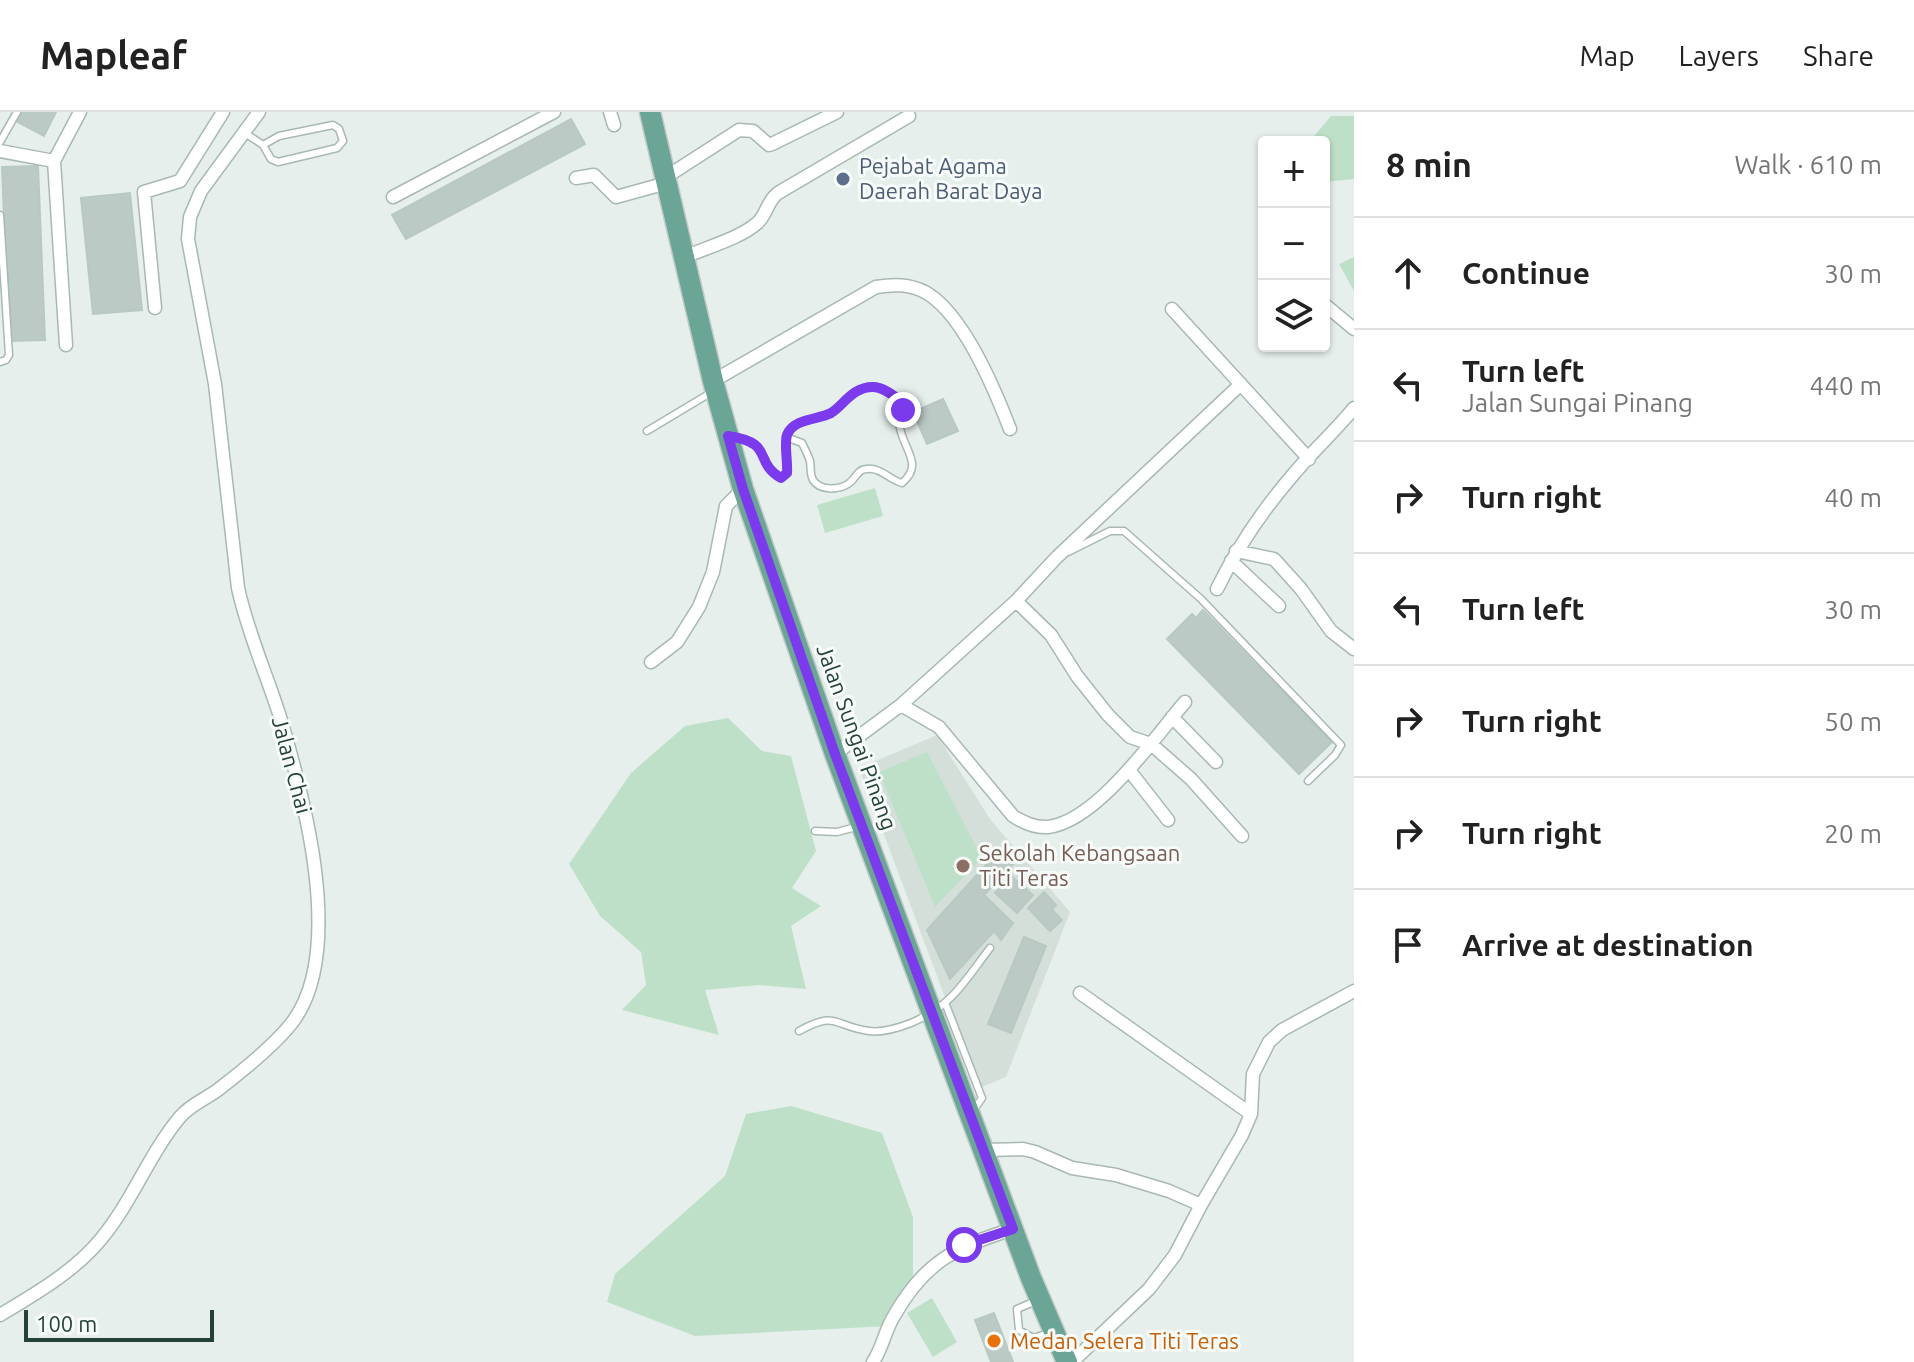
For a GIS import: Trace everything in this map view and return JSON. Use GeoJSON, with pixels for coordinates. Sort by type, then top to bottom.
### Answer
{"type":"FeatureCollection","features":[{"type":"Feature","properties":{"kind":"main road","name":"Jalan Sungai Pinang"},"geometry":{"type":"LineString","coordinates":[[650,112],[714,386],[743,489],[835,754],[939,1009],[970,1114],[1040,1300],[1069,1362]]}},
{"type":"Feature","properties":{"kind":"street"},"geometry":{"type":"LineString","coordinates":[[66,345],[54,161],[80,112]]}},
{"type":"Feature","properties":{"kind":"street"},"geometry":{"type":"LineString","coordinates":[[155,308],[144,192],[180,181],[223,112]]}},
{"type":"Feature","properties":{"kind":"street","name":"Jalan Chai"},"geometry":{"type":"LineString","coordinates":[[0,1315],[88,1254],[116,1219],[179,1117],[217,1091],[287,1029],[307,1000],[314,979],[319,925],[306,813],[280,718],[249,633],[238,588],[215,384],[188,239],[194,203],[259,112]]}},
{"type":"Feature","properties":{"kind":"street"},"geometry":{"type":"LineString","coordinates":[[393,197],[554,112]]}},
{"type":"Feature","properties":{"kind":"street"},"geometry":{"type":"LineString","coordinates":[[610,112],[614,125]]}},
{"type":"Feature","properties":{"kind":"street"},"geometry":{"type":"LineString","coordinates":[[576,178],[594,175],[616,197],[666,180],[739,130],[753,131],[769,145],[837,112]]}},
{"type":"Feature","properties":{"kind":"street"},"geometry":{"type":"LineString","coordinates":[[685,257],[753,227],[764,216],[771,198],[778,193],[909,116]]}},
{"type":"Feature","properties":{"kind":"street"},"geometry":{"type":"LineString","coordinates":[[0,151],[54,161]]}},
{"type":"Feature","properties":{"kind":"street"},"geometry":{"type":"LineString","coordinates":[[714,386],[876,287],[893,284],[910,286],[940,303],[962,332],[997,395],[1010,429]]}},
{"type":"Feature","properties":{"kind":"street"},"geometry":{"type":"LineString","coordinates":[[1172,309],[1309,459]]}},
{"type":"Feature","properties":{"kind":"street"},"geometry":{"type":"LineString","coordinates":[[1330,309],[1354,329]]}},
{"type":"Feature","properties":{"kind":"street"},"geometry":{"type":"LineString","coordinates":[[835,754],[901,705],[1016,601],[1057,557],[1241,384]]}},
{"type":"Feature","properties":{"kind":"street"},"geometry":{"type":"LineString","coordinates":[[1217,589],[1234,556],[1291,477],[1354,408]]}},
{"type":"Feature","properties":{"kind":"street"},"geometry":{"type":"LineString","coordinates":[[651,662],[677,642],[693,619],[709,584],[726,506],[743,489]]}},
{"type":"Feature","properties":{"kind":"street"},"geometry":{"type":"LineString","coordinates":[[1234,556],[1279,606]]}},
{"type":"Feature","properties":{"kind":"street"},"geometry":{"type":"LineString","coordinates":[[1234,556],[1274,559],[1301,589],[1331,631],[1354,649]]}},
{"type":"Feature","properties":{"kind":"street"},"geometry":{"type":"LineString","coordinates":[[1016,601],[1051,635],[1077,676],[1108,715],[1130,737],[1151,744],[1191,779],[1242,836]]}},
{"type":"Feature","properties":{"kind":"street"},"geometry":{"type":"LineString","coordinates":[[901,705],[939,727],[999,802],[1024,823],[1046,827],[1076,818],[1129,770],[1185,702]]}},
{"type":"Feature","properties":{"kind":"street"},"geometry":{"type":"LineString","coordinates":[[1172,717],[1216,762]]}},
{"type":"Feature","properties":{"kind":"street"},"geometry":{"type":"LineString","coordinates":[[1129,770],[1168,820]]}},
{"type":"Feature","properties":{"kind":"street"},"geometry":{"type":"LineString","coordinates":[[1069,1362],[1158,1278],[1175,1255],[1242,1135],[1251,1114],[1253,1074],[1269,1042],[1282,1030],[1354,991]]}},
{"type":"Feature","properties":{"kind":"street"},"geometry":{"type":"LineString","coordinates":[[1080,993],[1251,1114]]}},
{"type":"Feature","properties":{"kind":"street"},"geometry":{"type":"LineString","coordinates":[[984,1150],[1023,1149],[1035,1152],[1072,1168],[1116,1175],[1169,1191],[1201,1205]]}},
{"type":"Feature","properties":{"kind":"street"},"geometry":{"type":"LineString","coordinates":[[873,1362],[884,1343],[891,1320],[921,1277],[964,1245],[1013,1229]]}},
{"type":"Feature","properties":{"kind":"lane"},"geometry":{"type":"LineString","coordinates":[[0,142],[17,112]]}},
{"type":"Feature","properties":{"kind":"lane"},"geometry":{"type":"LineString","coordinates":[[245,133],[263,145],[271,159],[278,162],[337,148],[343,141],[339,129],[333,125],[279,136],[263,145]]}},
{"type":"Feature","properties":{"kind":"lane"},"geometry":{"type":"LineString","coordinates":[[0,215],[9,355],[0,362]]}},
{"type":"Feature","properties":{"kind":"lane"},"geometry":{"type":"LineString","coordinates":[[647,431],[714,386]]}},
{"type":"Feature","properties":{"kind":"lane"},"geometry":{"type":"LineString","coordinates":[[728,436],[750,439],[759,448],[772,472],[781,478],[787,473],[786,437],[793,427],[833,412],[841,401],[860,390],[874,387],[901,401],[903,410],[899,425],[913,467],[911,476],[902,483],[869,468],[858,471],[845,486],[830,489],[819,486],[812,479],[810,460],[802,443],[786,437]]}},
{"type":"Feature","properties":{"kind":"lane"},"geometry":{"type":"LineString","coordinates":[[1057,557],[1110,531],[1124,531],[1201,599],[1341,745],[1308,781]]}},
{"type":"Feature","properties":{"kind":"lane"},"geometry":{"type":"LineString","coordinates":[[815,831],[837,832],[863,825]]}},
{"type":"Feature","properties":{"kind":"lane"},"geometry":{"type":"LineString","coordinates":[[799,1031],[822,1019],[865,1030],[890,1029],[939,1009],[990,948]]}},
{"type":"Feature","properties":{"kind":"lane"},"geometry":{"type":"LineString","coordinates":[[1040,1300],[1017,1309],[1019,1330],[1033,1338],[1053,1332]]}},
{"type":"Feature","properties":{"kind":"shaded area","name":"Sekolah Kebangsaan Titi Teras"},"geometry":{"type":"Polygon","coordinates":[[[937,735],[990,819],[1070,912],[1006,1077],[979,1088],[859,768],[937,735]]]}},
{"type":"Feature","properties":{"kind":"green space"},"geometry":{"type":"Polygon","coordinates":[[[1331,116],[1354,116],[1354,179],[1330,181],[1330,136],[1314,136],[1331,116]]]}},
{"type":"Feature","properties":{"kind":"green space"},"geometry":{"type":"Polygon","coordinates":[[[1354,257],[1354,291],[1339,264],[1354,257]]]}},
{"type":"Feature","properties":{"kind":"green space"},"geometry":{"type":"Polygon","coordinates":[[[875,488],[883,516],[825,533],[817,505],[875,488]]]}},
{"type":"Feature","properties":{"kind":"green space"},"geometry":{"type":"Polygon","coordinates":[[[728,718],[762,751],[791,756],[816,851],[792,888],[821,906],[791,926],[806,989],[759,985],[705,990],[719,1035],[622,1010],[646,985],[641,952],[600,916],[569,864],[631,773],[685,726],[728,718]]]}},
{"type":"Feature","properties":{"kind":"green space"},"geometry":{"type":"Polygon","coordinates":[[[927,752],[982,858],[935,907],[879,772],[927,752]]]}},
{"type":"Feature","properties":{"kind":"green space"},"geometry":{"type":"Polygon","coordinates":[[[791,1106],[882,1133],[913,1217],[913,1287],[889,1326],[695,1336],[607,1302],[615,1274],[725,1176],[746,1114],[791,1106]]]}},
{"type":"Feature","properties":{"kind":"green space"},"geometry":{"type":"Polygon","coordinates":[[[932,1298],[957,1342],[933,1357],[907,1313],[932,1298]]]}},
{"type":"Feature","properties":{"kind":"building"},"geometry":{"type":"Polygon","coordinates":[[[21,112],[56,112],[44,136],[16,121],[21,112]]]}},
{"type":"Feature","properties":{"kind":"building"},"geometry":{"type":"Polygon","coordinates":[[[571,119],[585,144],[406,239],[392,215],[571,119]]]}},
{"type":"Feature","properties":{"kind":"building"},"geometry":{"type":"Polygon","coordinates":[[[38,166],[45,340],[9,341],[2,167],[38,166]]]}},
{"type":"Feature","properties":{"kind":"building"},"geometry":{"type":"Polygon","coordinates":[[[130,193],[142,310],[93,314],[81,198],[130,193]]]}},
{"type":"Feature","properties":{"kind":"building"},"geometry":{"type":"Polygon","coordinates":[[[943,399],[958,431],[927,444],[913,412],[943,399]]]}},
{"type":"Feature","properties":{"kind":"building"},"geometry":{"type":"Polygon","coordinates":[[[1203,610],[1332,742],[1299,774],[1167,639],[1192,614],[1196,618],[1203,610]]]}},
{"type":"Feature","properties":{"kind":"building","name":"Sekolah Kebangsaan Titi Teras"},"geometry":{"type":"Polygon","coordinates":[[[1004,845],[1017,860],[984,895],[1013,923],[1001,940],[994,931],[950,979],[927,930],[1004,845]]]}},
{"type":"Feature","properties":{"kind":"building","name":"Sekolah Kebangsaan Titi Teras"},"geometry":{"type":"Polygon","coordinates":[[[1011,876],[1033,895],[1017,913],[995,893],[1011,876]]]}},
{"type":"Feature","properties":{"kind":"building","name":"Sekolah Kebangsaan Titi Teras"},"geometry":{"type":"Polygon","coordinates":[[[1044,892],[1056,905],[1052,910],[1062,920],[1050,931],[1028,908],[1044,892]]]}},
{"type":"Feature","properties":{"kind":"building","name":"Sekolah Kebangsaan Titi Teras"},"geometry":{"type":"Polygon","coordinates":[[[1024,937],[1046,946],[1011,1033],[988,1024],[1024,937]]]}},
{"type":"Feature","properties":{"kind":"building","name":"Medan Selera Titi Teras"},"geometry":{"type":"Polygon","coordinates":[[[994,1313],[1013,1362],[991,1362],[975,1320],[994,1313]]]}},
{"type":"Feature","properties":{"kind":"place","name":"Pejabat Agama Daerah Barat Daya"},"geometry":{"type":"Point","coordinates":[843,179]}},
{"type":"Feature","properties":{"kind":"place","name":"Sekolah Kebangsaan Titi Teras"},"geometry":{"type":"Point","coordinates":[963,866]}},
{"type":"Feature","properties":{"kind":"place","name":"Medan Selera Titi Teras"},"geometry":{"type":"Point","coordinates":[994,1341]}},
{"type":"Feature","properties":{"kind":"route"},"geometry":{"type":"LineString","coordinates":[[903,410],[901,401],[874,387],[860,390],[841,401],[833,412],[793,427],[786,437],[789,458],[787,473],[781,478],[772,472],[759,448],[750,439],[728,436],[743,489],[835,754],[1013,1229],[964,1245]]}}]}
